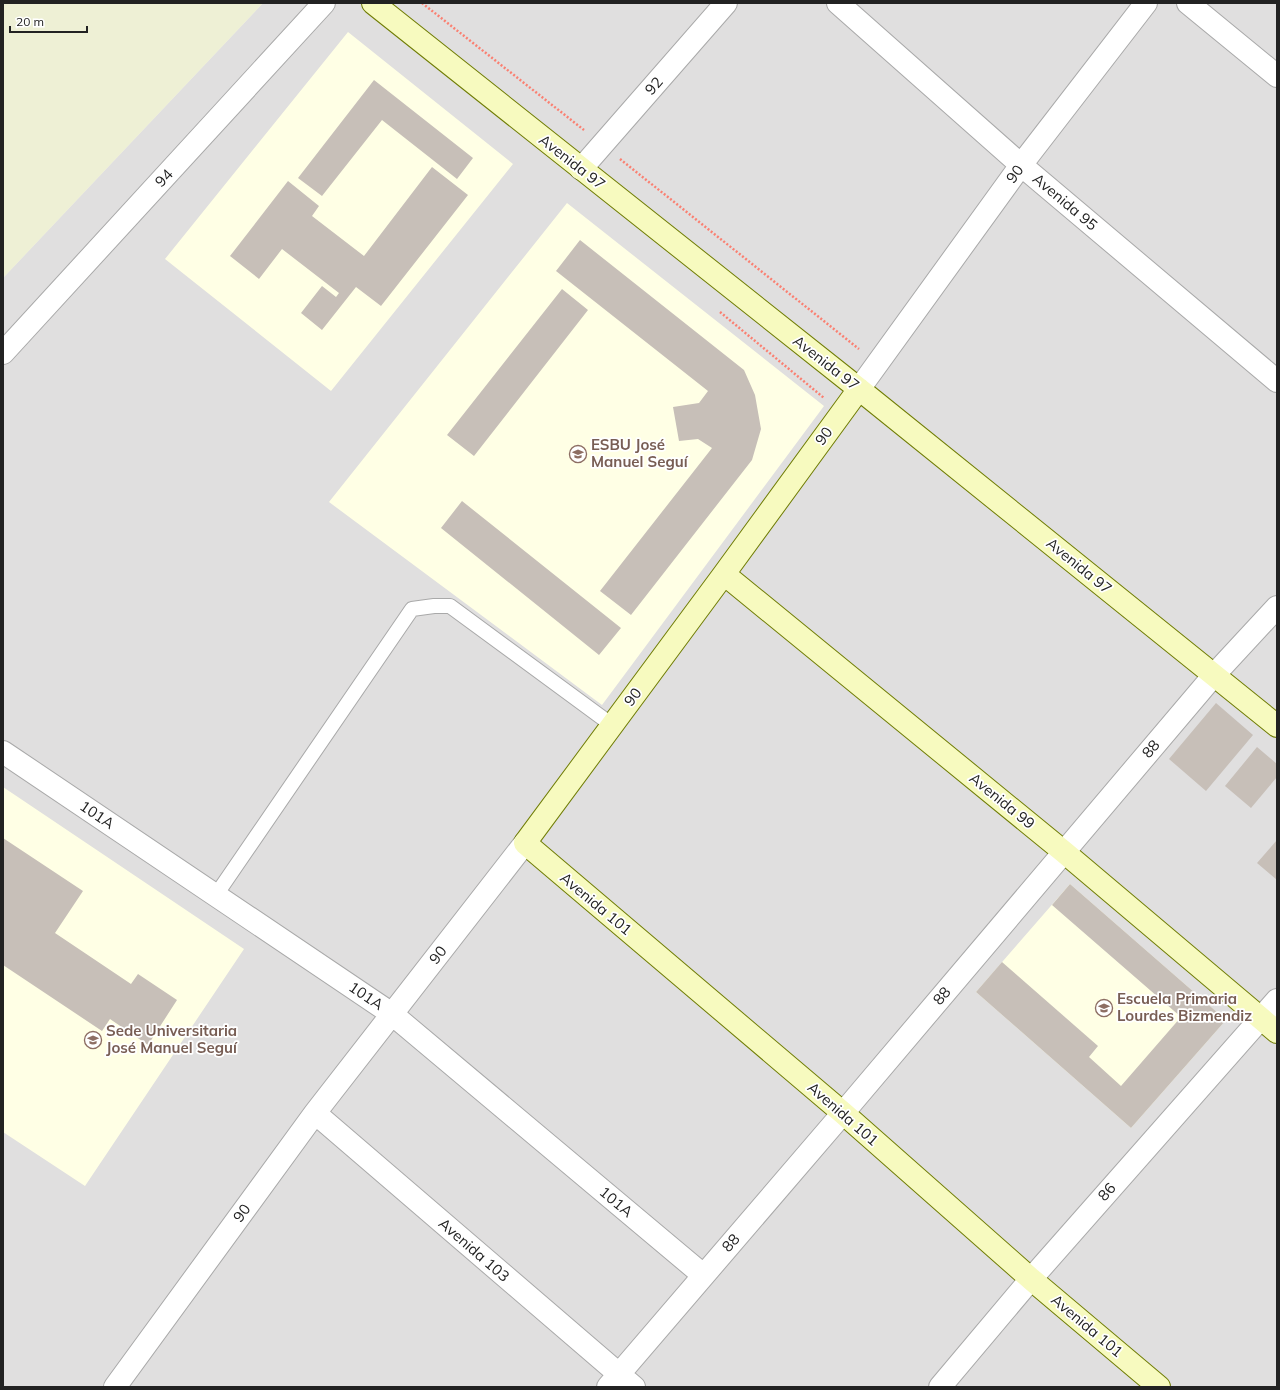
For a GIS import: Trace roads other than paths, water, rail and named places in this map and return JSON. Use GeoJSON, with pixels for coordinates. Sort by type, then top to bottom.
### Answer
{"type":"FeatureCollection","features":[{"type":"Feature","properties":{"kind":"main road","name":"Avenida 97"},"geometry":{"type":"LineString","coordinates":[[372,3],[859,389],[1277,726]]}},
{"type":"Feature","properties":{"kind":"main road","name":"90"},"geometry":{"type":"LineString","coordinates":[[525,843],[859,389]]}},
{"type":"Feature","properties":{"kind":"main road","name":"Avenida 99"},"geometry":{"type":"LineString","coordinates":[[724,574],[1064,852],[1277,1032]]}},
{"type":"Feature","properties":{"kind":"main road","name":"Avenida 101"},"geometry":{"type":"LineString","coordinates":[[525,843],[843,1113],[1158,1387]]}},
{"type":"Feature","properties":{"kind":"street","name":"94"},"geometry":{"type":"LineString","coordinates":[[3,353],[324,3]]}},
{"type":"Feature","properties":{"kind":"street","name":"92"},"geometry":{"type":"LineString","coordinates":[[581,169],[726,3]]}},
{"type":"Feature","properties":{"kind":"street","name":"Avenida 95"},"geometry":{"type":"LineString","coordinates":[[838,3],[1021,165],[1277,381]]}},
{"type":"Feature","properties":{"kind":"street","name":"90"},"geometry":{"type":"LineString","coordinates":[[859,389],[1021,165],[1146,3]]}},
{"type":"Feature","properties":{"kind":"street"},"geometry":{"type":"LineString","coordinates":[[1188,3],[1277,76]]}},
{"type":"Feature","properties":{"kind":"street","name":"88"},"geometry":{"type":"LineString","coordinates":[[620,1383],[703,1275],[843,1113],[1214,675],[1277,607]]}},
{"type":"Feature","properties":{"kind":"street","name":"101A"},"geometry":{"type":"LineString","coordinates":[[3,752],[392,1014],[703,1275]]}},
{"type":"Feature","properties":{"kind":"street","name":"90"},"geometry":{"type":"LineString","coordinates":[[115,1387],[316,1113],[525,843]]}},
{"type":"Feature","properties":{"kind":"street","name":"86"},"geometry":{"type":"LineString","coordinates":[[940,1387],[1031,1278],[1277,1000]]}},
{"type":"Feature","properties":{"kind":"street","name":"Avenida 103"},"geometry":{"type":"LineString","coordinates":[[316,1113],[620,1383]]}},
{"type":"Feature","properties":{"kind":"lane"},"geometry":{"type":"LineString","coordinates":[[216,895],[412,609],[434,606],[450,606],[612,725]]}},
{"type":"Feature","properties":{"kind":"place","name":"ESBU José Manuel Seguí"},"geometry":{"type":"Point","coordinates":[578,454]}},
{"type":"Feature","properties":{"kind":"place","name":"Escuela Primaria Lourdes Bizmendiz"},"geometry":{"type":"Point","coordinates":[1104,1008]}},
{"type":"Feature","properties":{"kind":"place","name":"Sede Universitaria José Manuel Seguí"},"geometry":{"type":"Point","coordinates":[93,1040]}}]}
